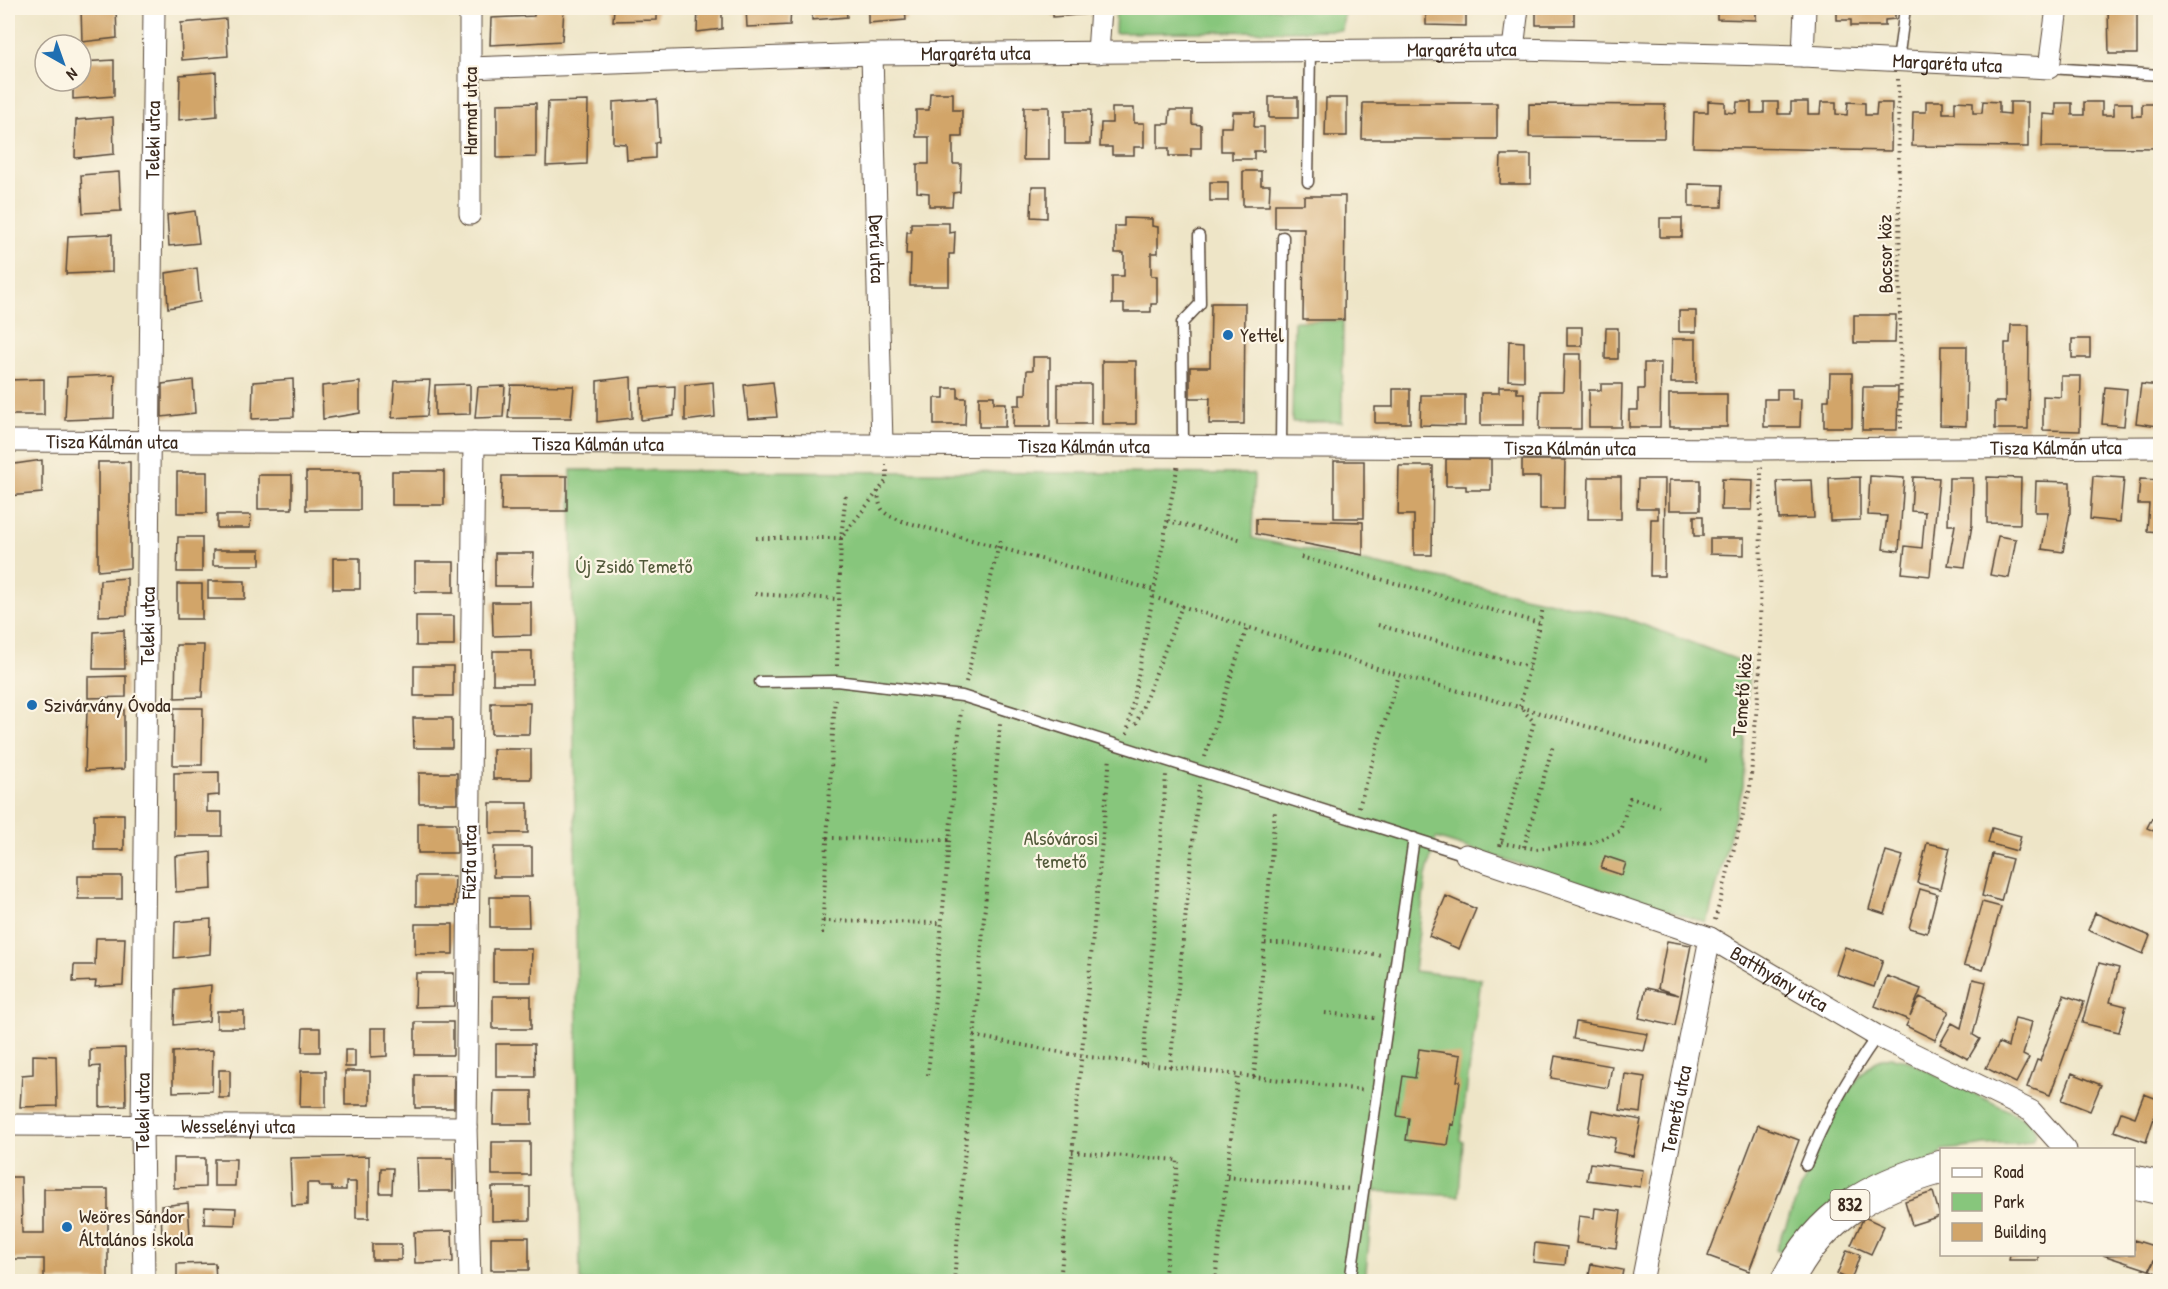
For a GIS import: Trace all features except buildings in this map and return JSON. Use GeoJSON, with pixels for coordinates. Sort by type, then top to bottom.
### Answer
{"type":"FeatureCollection","features":[{"type":"Feature","properties":{"kind":"main road","name":"832"},"geometry":{"type":"LineString","coordinates":[[1787,1281],[1811,1244],[1829,1223],[1852,1203],[1885,1186],[1940,1167]]}},
{"type":"Feature","properties":{"kind":"main road"},"geometry":{"type":"LineString","coordinates":[[2135,1182],[2160,1188]]}},
{"type":"Feature","properties":{"kind":"street","name":"Teleki utca"},"geometry":{"type":"LineString","coordinates":[[144,1281],[142,1127],[154,8]]}},
{"type":"Feature","properties":{"kind":"street","name":"Harmat utca"},"geometry":{"type":"LineString","coordinates":[[470,8],[470,214]]}},
{"type":"Feature","properties":{"kind":"street"},"geometry":{"type":"LineString","coordinates":[[1098,53],[1101,8]]}},
{"type":"Feature","properties":{"kind":"street"},"geometry":{"type":"LineString","coordinates":[[1513,49],[1518,8]]}},
{"type":"Feature","properties":{"kind":"street"},"geometry":{"type":"LineString","coordinates":[[1803,56],[1805,8]]}},
{"type":"Feature","properties":{"kind":"street"},"geometry":{"type":"LineString","coordinates":[[2049,68],[2057,8]]}},
{"type":"Feature","properties":{"kind":"street","name":"Margaréta utca"},"geometry":{"type":"LineString","coordinates":[[470,68],[872,54],[1310,49],[1513,49],[1803,56],[2049,68]]}},
{"type":"Feature","properties":{"kind":"street","name":"Derű utca"},"geometry":{"type":"LineString","coordinates":[[872,54],[882,444]]}},
{"type":"Feature","properties":{"kind":"street","name":"Tisza Kálmán utca"},"geometry":{"type":"LineString","coordinates":[[8,441],[1761,449],[2160,447]]}},
{"type":"Feature","properties":{"kind":"street","name":"Fűzfa utca"},"geometry":{"type":"LineString","coordinates":[[470,1281],[466,1127],[474,442]]}},
{"type":"Feature","properties":{"kind":"street","name":"Batthyány utca"},"geometry":{"type":"LineString","coordinates":[[1466,855],[1710,938],[1877,1036],[2031,1111],[2065,1148]]}},
{"type":"Feature","properties":{"kind":"street","name":"Temető utca"},"geometry":{"type":"LineString","coordinates":[[1642,1281],[1710,938]]}},
{"type":"Feature","properties":{"kind":"street","name":"Wesselényi utca"},"geometry":{"type":"LineString","coordinates":[[8,1125],[466,1127]]}},
{"type":"Feature","properties":{"kind":"lane"},"geometry":{"type":"LineString","coordinates":[[1898,61],[1905,8]]}},
{"type":"Feature","properties":{"kind":"lane"},"geometry":{"type":"LineString","coordinates":[[1308,182],[1310,49]]}},
{"type":"Feature","properties":{"kind":"lane"},"geometry":{"type":"LineString","coordinates":[[2049,68],[2160,75]]}},
{"type":"Feature","properties":{"kind":"lane"},"geometry":{"type":"LineString","coordinates":[[1181,446],[1182,323],[1200,304],[1199,237]]}},
{"type":"Feature","properties":{"kind":"lane"},"geometry":{"type":"LineString","coordinates":[[1281,446],[1283,237]]}},
{"type":"Feature","properties":{"kind":"lane"},"geometry":{"type":"LineString","coordinates":[[760,682],[836,681],[962,696],[1466,855]]}},
{"type":"Feature","properties":{"kind":"lane"},"geometry":{"type":"LineString","coordinates":[[1350,1281],[1414,838]]}},
{"type":"Feature","properties":{"kind":"lane"},"geometry":{"type":"LineString","coordinates":[[1806,1165],[1819,1131],[1851,1072],[1877,1036]]}},
{"type":"Feature","properties":{"kind":"path","name":"Bocsor köz"},"geometry":{"type":"LineString","coordinates":[[1898,61],[1902,447]]}},
{"type":"Feature","properties":{"kind":"path"},"geometry":{"type":"LineString","coordinates":[[1125,746],[1181,446]]}},
{"type":"Feature","properties":{"kind":"path","name":"Temető köz"},"geometry":{"type":"LineString","coordinates":[[1710,938],[1750,788],[1760,669],[1761,449]]}},
{"type":"Feature","properties":{"kind":"path"},"geometry":{"type":"LineString","coordinates":[[878,490],[879,505],[886,515],[1154,590]]}},
{"type":"Feature","properties":{"kind":"path"},"geometry":{"type":"LineString","coordinates":[[756,538],[841,538],[846,492]]}},
{"type":"Feature","properties":{"kind":"path"},"geometry":{"type":"LineString","coordinates":[[1168,521],[1243,540]]}},
{"type":"Feature","properties":{"kind":"path"},"geometry":{"type":"LineString","coordinates":[[928,1074],[962,696],[1000,540]]}},
{"type":"Feature","properties":{"kind":"path"},"geometry":{"type":"LineString","coordinates":[[1302,557],[1539,623]]}},
{"type":"Feature","properties":{"kind":"path"},"geometry":{"type":"LineString","coordinates":[[755,594],[839,599]]}},
{"type":"Feature","properties":{"kind":"path"},"geometry":{"type":"LineString","coordinates":[[1153,597],[1399,675],[1707,761]]}},
{"type":"Feature","properties":{"kind":"path"},"geometry":{"type":"LineString","coordinates":[[1136,723],[1182,606]]}},
{"type":"Feature","properties":{"kind":"path"},"geometry":{"type":"LineString","coordinates":[[1520,707],[1543,608]]}},
{"type":"Feature","properties":{"kind":"path"},"geometry":{"type":"LineString","coordinates":[[1378,625],[1529,667]]}},
{"type":"Feature","properties":{"kind":"path"},"geometry":{"type":"LineString","coordinates":[[1170,1067],[1201,770],[1247,627]]}},
{"type":"Feature","properties":{"kind":"path"},"geometry":{"type":"LineString","coordinates":[[1355,819],[1399,675]]}},
{"type":"Feature","properties":{"kind":"path"},"geometry":{"type":"LineString","coordinates":[[1494,864],[1534,722],[1520,707]]}},
{"type":"Feature","properties":{"kind":"path"},"geometry":{"type":"LineString","coordinates":[[954,1281],[1002,708]]}},
{"type":"Feature","properties":{"kind":"path"},"geometry":{"type":"LineString","coordinates":[[1060,1281],[1111,742]]}},
{"type":"Feature","properties":{"kind":"path"},"geometry":{"type":"LineString","coordinates":[[1524,847],[1553,745]]}},
{"type":"Feature","properties":{"kind":"path"},"geometry":{"type":"LineString","coordinates":[[1143,1064],[1167,760]]}},
{"type":"Feature","properties":{"kind":"path"},"geometry":{"type":"LineString","coordinates":[[1254,1077],[1276,794]]}},
{"type":"Feature","properties":{"kind":"path"},"geometry":{"type":"LineString","coordinates":[[1501,843],[1536,849],[1591,843],[1620,831],[1630,798],[1659,806]]}},
{"type":"Feature","properties":{"kind":"path"},"geometry":{"type":"LineString","coordinates":[[827,838],[949,840]]}},
{"type":"Feature","properties":{"kind":"path"},"geometry":{"type":"LineString","coordinates":[[822,921],[942,923]]}},
{"type":"Feature","properties":{"kind":"path"},"geometry":{"type":"LineString","coordinates":[[1265,943],[1397,956]]}},
{"type":"Feature","properties":{"kind":"path"},"geometry":{"type":"LineString","coordinates":[[1325,1013],[1388,1020]]}},
{"type":"Feature","properties":{"kind":"path"},"geometry":{"type":"LineString","coordinates":[[974,1036],[1081,1056],[1377,1092]]}},
{"type":"Feature","properties":{"kind":"path"},"geometry":{"type":"LineString","coordinates":[[1215,1281],[1238,1076]]}},
{"type":"Feature","properties":{"kind":"path"},"geometry":{"type":"LineString","coordinates":[[1072,1152],[1178,1160],[1164,1281]]}},
{"type":"Feature","properties":{"kind":"path"},"geometry":{"type":"LineString","coordinates":[[1227,1177],[1363,1190]]}},
{"type":"Feature","properties":{"kind":"green space"},"geometry":{"type":"Polygon","coordinates":[[[1116,8],[1345,8],[1342,30],[1115,33],[1116,8]]]}},
{"type":"Feature","properties":{"kind":"green space"},"geometry":{"type":"Polygon","coordinates":[[[1294,321],[1343,321],[1342,422],[1292,422],[1294,321]]]}},
{"type":"Feature","properties":{"kind":"green space","name":"Alsóvárosi temető"},"geometry":{"type":"Polygon","coordinates":[[[571,470],[1254,474],[1252,538],[1622,617],[1749,664],[1743,786],[1707,923],[1436,838],[1426,876],[1414,971],[1481,979],[1460,1140],[1463,1142],[1459,1196],[1374,1191],[1365,1281],[580,1281],[571,470]]]}},
{"type":"Feature","properties":{"kind":"green space"},"geometry":{"type":"Polygon","coordinates":[[[1890,1057],[1904,1059],[2030,1121],[2036,1132],[2034,1139],[2016,1144],[1940,1148],[1940,1155],[1786,1255],[1776,1250],[1833,1119],[1862,1074],[1881,1059],[1890,1057]]]}},
{"type":"Feature","properties":{"kind":"place","name":"Yettel"},"geometry":{"type":"Point","coordinates":[1228,335]}},
{"type":"Feature","properties":{"kind":"place","name":"Szivárvány Óvoda"},"geometry":{"type":"Point","coordinates":[32,705]}},
{"type":"Feature","properties":{"kind":"place","name":"Weöres Sándor Általános Iskola"},"geometry":{"type":"Point","coordinates":[67,1227]}},
{"type":"Feature","properties":{"kind":"park label","name":"Új Zsidó Temető"},"geometry":{"type":"Point","coordinates":[634,566]}}]}
